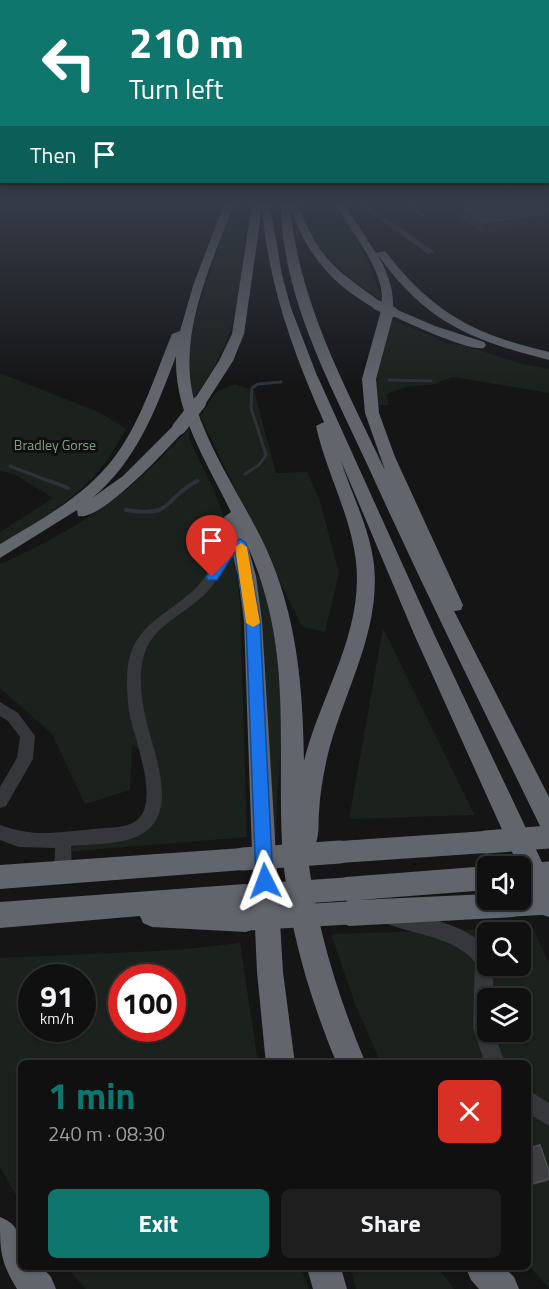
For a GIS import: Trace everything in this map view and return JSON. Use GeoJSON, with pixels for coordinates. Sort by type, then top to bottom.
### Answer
{"type":"FeatureCollection","features":[{"type":"Feature","properties":{"kind":"highway"},"geometry":{"type":"LineString","coordinates":[[208,264],[183,348],[184,394],[200,436],[264,564],[286,634],[294,701],[295,858],[314,953],[332,1019],[350,1060]]}},
{"type":"Feature","properties":{"kind":"highway"},"geometry":{"type":"LineString","coordinates":[[0,558],[62,526],[105,497],[149,460],[179,428],[223,368],[238,334],[248,264]]}},
{"type":"Feature","properties":{"kind":"highway"},"geometry":{"type":"LineString","coordinates":[[0,915],[68,910],[356,904],[549,904],[324,410],[297,347],[279,292],[273,264]]}},
{"type":"Feature","properties":{"kind":"highway"},"geometry":{"type":"LineString","coordinates":[[294,264],[319,346],[466,654],[549,821]]}},
{"type":"Feature","properties":{"kind":"highway"},"geometry":{"type":"LineString","coordinates":[[325,264],[348,286],[393,312],[459,339],[549,362]]}},
{"type":"Feature","properties":{"kind":"highway"},"geometry":{"type":"LineString","coordinates":[[377,264],[388,296],[387,315],[369,379],[372,413],[387,457],[452,595],[466,654]]}},
{"type":"Feature","properties":{"kind":"highway"},"geometry":{"type":"LineString","coordinates":[[389,264],[411,290],[430,306],[473,331],[549,357]]}},
{"type":"Feature","properties":{"kind":"highway"},"geometry":{"type":"LineString","coordinates":[[0,552],[62,515],[95,488],[115,467],[142,423],[181,326],[196,299]]}},
{"type":"Feature","properties":{"kind":"highway"},"geometry":{"type":"LineString","coordinates":[[314,953],[307,884],[306,818],[311,780],[324,731],[359,631],[366,581],[361,544],[327,447],[323,425],[324,410]]}},
{"type":"Feature","properties":{"kind":"highway"},"geometry":{"type":"LineString","coordinates":[[215,465],[240,543],[253,621],[270,972],[280,1060]]}},
{"type":"Feature","properties":{"kind":"highway"},"geometry":{"type":"LineString","coordinates":[[0,877],[549,837]]}},
{"type":"Feature","properties":{"kind":"highway"},"geometry":{"type":"LineString","coordinates":[[531,875],[549,873]]}},
{"type":"Feature","properties":{"kind":"highway"},"geometry":{"type":"LineString","coordinates":[[356,904],[477,880]]}},
{"type":"Feature","properties":{"kind":"highway"},"geometry":{"type":"LineString","coordinates":[[0,1233],[18,1262]]}},
{"type":"Feature","properties":{"kind":"highway"},"geometry":{"type":"LineString","coordinates":[[23,1270],[39,1289]]}},
{"type":"Feature","properties":{"kind":"highway"},"geometry":{"type":"LineString","coordinates":[[325,1270],[330,1289]]}},
{"type":"Feature","properties":{"kind":"highway"},"geometry":{"type":"LineString","coordinates":[[485,1270],[502,1289]]}},
{"type":"Feature","properties":{"kind":"lane"},"geometry":{"type":"LineString","coordinates":[[0,832],[26,840],[63,839],[130,832],[148,819],[156,802],[156,788],[137,717],[134,678],[136,656],[149,633],[199,592],[231,549],[240,543]]}},
{"type":"Feature","properties":{"kind":"lane"},"geometry":{"type":"LineString","coordinates":[[0,708],[21,725],[28,736],[28,746],[26,759],[0,801]]}},
{"type":"Feature","properties":{"kind":"lane"},"geometry":{"type":"LineString","coordinates":[[63,839],[63,872]]}},
{"type":"Feature","properties":{"kind":"lane"},"geometry":{"type":"LineString","coordinates":[[356,904],[477,943]]}},
{"type":"Feature","properties":{"kind":"lane"},"geometry":{"type":"LineString","coordinates":[[484,976],[483,1027],[494,1060]]}},
{"type":"Feature","properties":{"kind":"lane"},"geometry":{"type":"LineString","coordinates":[[531,1102],[549,1116]]}},
{"type":"Feature","properties":{"kind":"green space"},"geometry":{"type":"Polygon","coordinates":[[[213,264],[242,264],[237,307],[230,330],[209,376],[192,400],[189,387],[190,331],[213,264]]]}},
{"type":"Feature","properties":{"kind":"green space"},"geometry":{"type":"Polygon","coordinates":[[[335,264],[369,264],[383,301],[356,282],[335,264]]]}},
{"type":"Feature","properties":{"kind":"green space"},"geometry":{"type":"Polygon","coordinates":[[[389,316],[398,323],[433,336],[443,343],[463,345],[522,364],[549,369],[549,393],[452,377],[432,385],[409,386],[386,394],[389,405],[376,405],[373,389],[389,316]]]}},
{"type":"Feature","properties":{"kind":"green space","name":"Bradley Gorse"},"geometry":{"type":"Polygon","coordinates":[[[0,373],[101,413],[126,429],[105,463],[81,489],[40,520],[0,543],[0,532],[53,498],[14,474],[0,471],[0,373]]]}},
{"type":"Feature","properties":{"kind":"green space"},"geometry":{"type":"Polygon","coordinates":[[[235,384],[254,391],[276,473],[307,472],[319,498],[339,572],[325,632],[302,627],[200,416],[217,391],[235,384]]]}},
{"type":"Feature","properties":{"kind":"green space"},"geometry":{"type":"Polygon","coordinates":[[[189,429],[189,439],[221,507],[227,547],[235,560],[240,602],[247,837],[65,852],[79,843],[143,829],[151,758],[132,745],[130,790],[85,804],[52,734],[0,688],[0,564],[52,538],[117,497],[154,465],[189,429]]]}},
{"type":"Feature","properties":{"kind":"green space"},"geometry":{"type":"Polygon","coordinates":[[[254,570],[262,581],[282,652],[282,738],[276,834],[271,834],[254,570]]]}},
{"type":"Feature","properties":{"kind":"green space"},"geometry":{"type":"Polygon","coordinates":[[[383,628],[474,814],[474,815],[349,819],[383,628]]]}},
{"type":"Feature","properties":{"kind":"green space"},"geometry":{"type":"Polygon","coordinates":[[[531,928],[533,928],[549,963],[549,1288],[531,1268],[531,1060],[380,1060],[355,1004],[331,934],[477,930],[477,976],[531,976],[531,928]]]}},
{"type":"Feature","properties":{"kind":"green space"},"geometry":{"type":"Polygon","coordinates":[[[240,943],[258,1060],[18,1060],[18,1199],[0,1167],[0,958],[177,950],[240,943]]]}},
{"type":"Feature","properties":{"kind":"green space"},"geometry":{"type":"Polygon","coordinates":[[[69,1270],[302,1270],[309,1289],[86,1289],[69,1270]]]}},
{"type":"Feature","properties":{"kind":"green space"},"geometry":{"type":"Polygon","coordinates":[[[351,1270],[440,1270],[454,1289],[356,1289],[351,1270]]]}},
{"type":"Feature","properties":{"kind":"building"},"geometry":{"type":"Polygon","coordinates":[[[540,1145],[549,1171],[549,1179],[531,1184],[531,1147],[540,1145]]]}},
{"type":"Feature","properties":{"kind":"waterway"},"geometry":{"type":"LineString","coordinates":[[389,380],[431,381]]}},
{"type":"Feature","properties":{"kind":"waterway"},"geometry":{"type":"LineString","coordinates":[[245,474],[259,465],[266,455],[251,408],[252,388],[258,384],[281,382]]}},
{"type":"Feature","properties":{"kind":"waterway"},"geometry":{"type":"LineString","coordinates":[[10,466],[54,483]]}},
{"type":"Feature","properties":{"kind":"waterway"},"geometry":{"type":"LineString","coordinates":[[50,481],[68,488]]}},
{"type":"Feature","properties":{"kind":"waterway"},"geometry":{"type":"LineString","coordinates":[[126,510],[142,512],[161,509],[197,481]]}},
{"type":"Feature","properties":{"kind":"waterway"},"geometry":{"type":"LineString","coordinates":[[194,483],[198,481]]}},
{"type":"Feature","properties":{"kind":"slow traffic"},"geometry":{"type":"LineString","coordinates":[[241,547],[253,623]]}},
{"type":"Feature","properties":{"kind":"route"},"geometry":{"type":"LineString","coordinates":[[212,577],[231,549],[240,543],[253,621],[265,881]]}}]}
